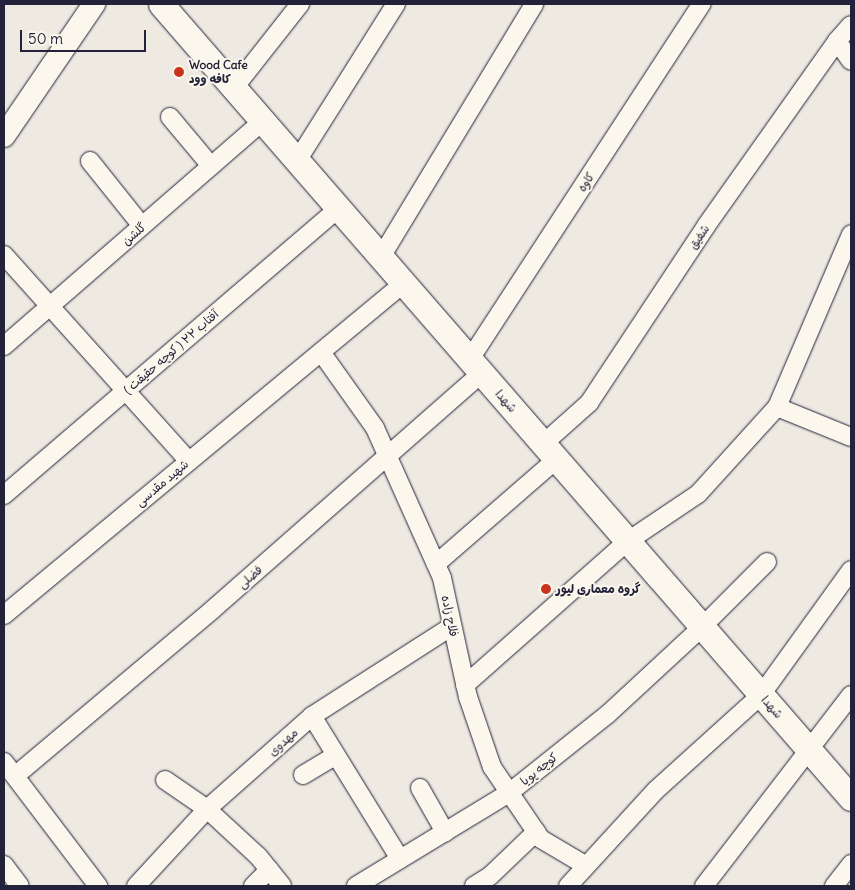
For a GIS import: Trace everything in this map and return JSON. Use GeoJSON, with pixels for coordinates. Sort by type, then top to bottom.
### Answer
{"type":"FeatureCollection","features":[{"type":"Feature","properties":{"kind":"main road","name":"شهدا"},"geometry":{"type":"LineString","coordinates":[[161,4],[851,798]]}},
{"type":"Feature","properties":{"kind":"street"},"geometry":{"type":"LineString","coordinates":[[4,136],[94,4]]}},
{"type":"Feature","properties":{"kind":"street"},"geometry":{"type":"LineString","coordinates":[[234,88],[300,4]]}},
{"type":"Feature","properties":{"kind":"street"},"geometry":{"type":"LineString","coordinates":[[297,161],[396,4]]}},
{"type":"Feature","properties":{"kind":"street"},"geometry":{"type":"LineString","coordinates":[[381,257],[534,4]]}},
{"type":"Feature","properties":{"kind":"street","name":"کاوه"},"geometry":{"type":"LineString","coordinates":[[476,366],[701,4]]}},
{"type":"Feature","properties":{"kind":"street","name":"شفیق"},"geometry":{"type":"LineString","coordinates":[[436,564],[550,452],[589,403],[706,226],[837,41],[851,25]]}},
{"type":"Feature","properties":{"kind":"street"},"geometry":{"type":"LineString","coordinates":[[837,41],[851,61]]}},
{"type":"Feature","properties":{"kind":"street"},"geometry":{"type":"LineString","coordinates":[[170,117],[211,166]]}},
{"type":"Feature","properties":{"kind":"street","name":"گلشن"},"geometry":{"type":"LineString","coordinates":[[4,346],[263,122]]}},
{"type":"Feature","properties":{"kind":"street"},"geometry":{"type":"LineString","coordinates":[[90,161],[142,226]]}},
{"type":"Feature","properties":{"kind":"street","name":"آفتاب ۲۲ ( کوچه حقیقت )"},"geometry":{"type":"LineString","coordinates":[[4,496],[339,208]]}},
{"type":"Feature","properties":{"kind":"street"},"geometry":{"type":"LineString","coordinates":[[465,685],[628,541],[698,494],[777,407],[851,234]]}},
{"type":"Feature","properties":{"kind":"street"},"geometry":{"type":"LineString","coordinates":[[4,255],[189,461]]}},
{"type":"Feature","properties":{"kind":"street","name":"شهید مقدسی"},"geometry":{"type":"LineString","coordinates":[[4,614],[404,283]]}},
{"type":"Feature","properties":{"kind":"street","name":"فلاح زاده"},"geometry":{"type":"LineString","coordinates":[[321,352],[375,428],[442,578],[465,685],[492,767],[541,839],[585,865]]}},
{"type":"Feature","properties":{"kind":"street","name":"فضلی"},"geometry":{"type":"LineString","coordinates":[[15,776],[388,457],[476,366]]}},
{"type":"Feature","properties":{"kind":"street"},"geometry":{"type":"LineString","coordinates":[[777,407],[851,437]]}},
{"type":"Feature","properties":{"kind":"street","name":"کوچه پویا"},"geometry":{"type":"LineString","coordinates":[[356,886],[509,793],[608,714],[702,627],[767,562]]}},
{"type":"Feature","properties":{"kind":"street"},"geometry":{"type":"LineString","coordinates":[[568,886],[585,865],[656,790],[761,694],[851,570]]}},
{"type":"Feature","properties":{"kind":"street","name":"مهدوی"},"geometry":{"type":"LineString","coordinates":[[136,886],[207,809],[312,716],[452,626]]}},
{"type":"Feature","properties":{"kind":"street"},"geometry":{"type":"LineString","coordinates":[[704,886],[810,751],[851,695]]}},
{"type":"Feature","properties":{"kind":"street"},"geometry":{"type":"LineString","coordinates":[[312,716],[400,859]]}},
{"type":"Feature","properties":{"kind":"street"},"geometry":{"type":"LineString","coordinates":[[303,775],[335,756]]}},
{"type":"Feature","properties":{"kind":"street"},"geometry":{"type":"LineString","coordinates":[[4,762],[98,886]]}},
{"type":"Feature","properties":{"kind":"street"},"geometry":{"type":"LineString","coordinates":[[165,780],[207,809],[258,856],[282,886]]}},
{"type":"Feature","properties":{"kind":"street"},"geometry":{"type":"LineString","coordinates":[[420,788],[445,832]]}},
{"type":"Feature","properties":{"kind":"street"},"geometry":{"type":"LineString","coordinates":[[474,886],[490,876],[536,832]]}},
{"type":"Feature","properties":{"kind":"street"},"geometry":{"type":"LineString","coordinates":[[834,886],[851,864]]}},
{"type":"Feature","properties":{"kind":"street"},"geometry":{"type":"LineString","coordinates":[[253,886],[269,870]]}},
{"type":"Feature","properties":{"kind":"place","name":"Wood Cafe کافه وود"},"geometry":{"type":"Point","coordinates":[179,72]}},
{"type":"Feature","properties":{"kind":"place","name":"گروه معماری لیور"},"geometry":{"type":"Point","coordinates":[546,589]}}]}
